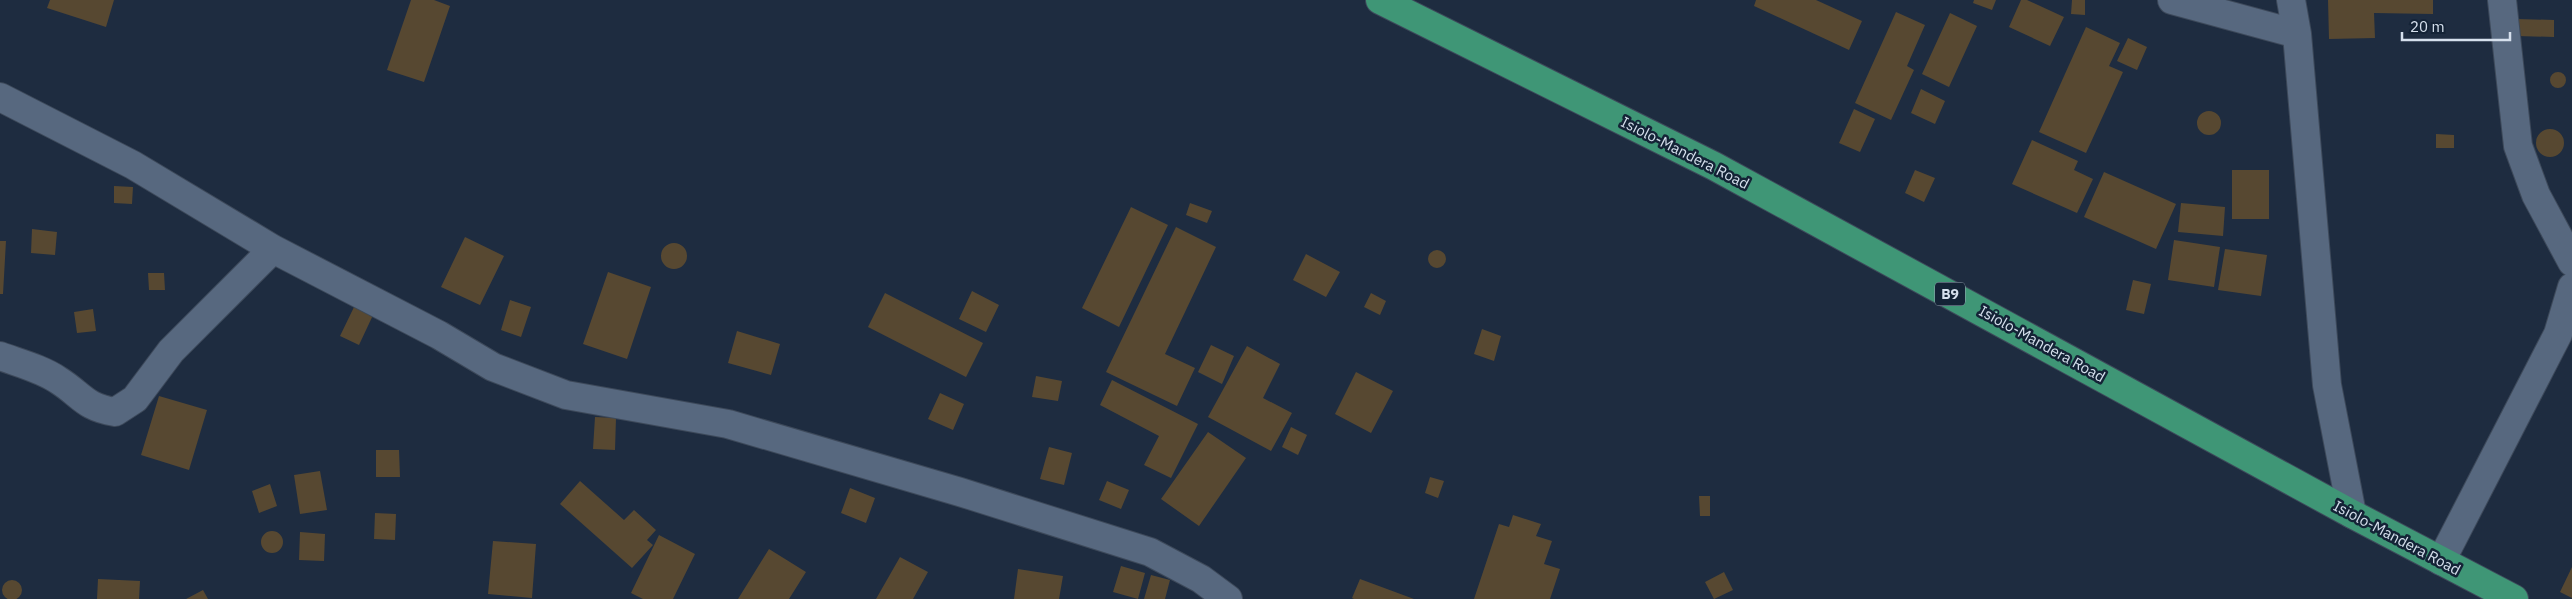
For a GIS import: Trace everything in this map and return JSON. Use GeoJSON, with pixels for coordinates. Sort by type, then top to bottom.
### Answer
{"type":"FeatureCollection","features":[{"type":"Feature","properties":{"kind":"highway","name":"Isiolo-Mandera Road"},"geometry":{"type":"LineString","coordinates":[[1380,0],[1714,166],[2352,514],[2514,599]]}},
{"type":"Feature","properties":{"kind":"street"},"geometry":{"type":"LineString","coordinates":[[2172,0],[2297,34]]}},
{"type":"Feature","properties":{"kind":"street"},"geometry":{"type":"LineString","coordinates":[[2291,0],[2297,34],[2327,384],[2352,514]]}},
{"type":"Feature","properties":{"kind":"street"},"geometry":{"type":"LineString","coordinates":[[2502,0],[2518,146],[2536,196],[2572,262]]}},
{"type":"Feature","properties":{"kind":"street"},"geometry":{"type":"LineString","coordinates":[[0,97],[133,165],[272,249],[439,335],[493,367],[566,396],[728,424],[960,492],[1150,552],[1201,579],[1228,599]]}},
{"type":"Feature","properties":{"kind":"street"},"geometry":{"type":"LineString","coordinates":[[0,356],[58,380],[80,399],[101,410],[115,412],[135,399],[171,351],[272,249]]}},
{"type":"Feature","properties":{"kind":"street"},"geometry":{"type":"LineString","coordinates":[[2441,561],[2558,334],[2572,286]]}},
{"type":"Feature","properties":{"kind":"building"},"geometry":{"type":"Polygon","coordinates":[[[50,0],[114,0],[106,27],[47,8],[50,0]]]}},
{"type":"Feature","properties":{"kind":"building"},"geometry":{"type":"Polygon","coordinates":[[[411,0],[434,0],[450,6],[424,82],[387,70],[411,0]]]}},
{"type":"Feature","properties":{"kind":"building"},"geometry":{"type":"Polygon","coordinates":[[[1756,0],[1816,0],[1862,21],[1849,50],[1754,6],[1756,0]]]}},
{"type":"Feature","properties":{"kind":"building"},"geometry":{"type":"Polygon","coordinates":[[[1974,0],[1996,0],[1992,10],[1973,3],[1974,0]]]}},
{"type":"Feature","properties":{"kind":"building"},"geometry":{"type":"Polygon","coordinates":[[[2021,0],[2027,0],[2064,17],[2050,46],[2009,27],[2021,0]]]}},
{"type":"Feature","properties":{"kind":"building"},"geometry":{"type":"Polygon","coordinates":[[[2072,0],[2085,0],[2085,15],[2071,14],[2072,0]]]}},
{"type":"Feature","properties":{"kind":"building"},"geometry":{"type":"Polygon","coordinates":[[[2328,0],[2433,0],[2433,14],[2374,13],[2375,38],[2329,39],[2328,0]]]}},
{"type":"Feature","properties":{"kind":"building"},"geometry":{"type":"Polygon","coordinates":[[[1896,12],[1925,25],[1907,66],[1914,70],[1891,120],[1855,103],[1896,12]]]}},
{"type":"Feature","properties":{"kind":"building"},"geometry":{"type":"Polygon","coordinates":[[[1950,13],[1977,26],[1949,87],[1922,74],[1950,13]]]}},
{"type":"Feature","properties":{"kind":"building"},"geometry":{"type":"Polygon","coordinates":[[[2517,19],[2554,20],[2554,37],[2517,36],[2517,19]]]}},
{"type":"Feature","properties":{"kind":"building"},"geometry":{"type":"Polygon","coordinates":[[[2086,27],[2120,43],[2109,66],[2123,72],[2086,153],[2039,132],[2086,27]]]}},
{"type":"Feature","properties":{"kind":"building"},"geometry":{"type":"Polygon","coordinates":[[[2128,38],[2147,47],[2137,70],[2117,61],[2128,38]]]}},
{"type":"Feature","properties":{"kind":"building"},"geometry":{"type":"Polygon","coordinates":[[[2555,72],[2561,72],[2566,77],[2564,86],[2555,88],[2550,83],[2550,77],[2555,72]]]}},
{"type":"Feature","properties":{"kind":"building"},"geometry":{"type":"Polygon","coordinates":[[[1921,89],[1945,101],[1935,124],[1911,113],[1921,89]]]}},
{"type":"Feature","properties":{"kind":"building"},"geometry":{"type":"Polygon","coordinates":[[[1854,109],[1875,119],[1860,152],[1839,143],[1854,109]]]}},
{"type":"Feature","properties":{"kind":"building"},"geometry":{"type":"Polygon","coordinates":[[[2209,111],[2217,115],[2221,123],[2217,131],[2209,135],[2201,131],[2197,123],[2201,115],[2209,111]]]}},
{"type":"Feature","properties":{"kind":"building"},"geometry":{"type":"Polygon","coordinates":[[[2550,129],[2560,133],[2564,143],[2560,153],[2550,157],[2540,153],[2536,143],[2540,133],[2550,129]]]}},
{"type":"Feature","properties":{"kind":"building"},"geometry":{"type":"Polygon","coordinates":[[[2436,134],[2454,135],[2454,148],[2436,148],[2436,134]]]}},
{"type":"Feature","properties":{"kind":"building"},"geometry":{"type":"Polygon","coordinates":[[[2032,140],[2078,161],[2074,170],[2093,179],[2077,213],[2012,184],[2032,140]]]}},
{"type":"Feature","properties":{"kind":"building"},"geometry":{"type":"Polygon","coordinates":[[[1915,170],[1935,178],[1924,202],[1905,193],[1915,170]]]}},
{"type":"Feature","properties":{"kind":"building"},"geometry":{"type":"Polygon","coordinates":[[[2232,170],[2269,170],[2269,219],[2232,219],[2232,170]]]}},
{"type":"Feature","properties":{"kind":"building"},"geometry":{"type":"Polygon","coordinates":[[[2104,172],[2176,204],[2156,249],[2084,217],[2104,172]]]}},
{"type":"Feature","properties":{"kind":"building"},"geometry":{"type":"Polygon","coordinates":[[[114,186],[133,187],[132,204],[114,203],[114,186]]]}},
{"type":"Feature","properties":{"kind":"building"},"geometry":{"type":"Polygon","coordinates":[[[1190,203],[1212,211],[1207,223],[1186,215],[1190,203]]]}},
{"type":"Feature","properties":{"kind":"building"},"geometry":{"type":"Polygon","coordinates":[[[2181,203],[2225,207],[2223,236],[2178,232],[2181,203]]]}},
{"type":"Feature","properties":{"kind":"building"},"geometry":{"type":"Polygon","coordinates":[[[1131,207],[1168,225],[1119,327],[1082,308],[1131,207]]]}},
{"type":"Feature","properties":{"kind":"building"},"geometry":{"type":"Polygon","coordinates":[[[1176,227],[1216,247],[1165,354],[1195,368],[1177,406],[1106,372],[1176,227]]]}},
{"type":"Feature","properties":{"kind":"building"},"geometry":{"type":"Polygon","coordinates":[[[32,229],[57,232],[55,255],[31,253],[32,229]]]}},
{"type":"Feature","properties":{"kind":"building"},"geometry":{"type":"Polygon","coordinates":[[[465,237],[504,256],[480,305],[441,287],[465,237]]]}},
{"type":"Feature","properties":{"kind":"building"},"geometry":{"type":"Polygon","coordinates":[[[2174,240],[2220,247],[2214,287],[2168,280],[2174,240]]]}},
{"type":"Feature","properties":{"kind":"building"},"geometry":{"type":"Polygon","coordinates":[[[0,241],[6,241],[3,294],[0,294],[0,241]]]}},
{"type":"Feature","properties":{"kind":"building"},"geometry":{"type":"Polygon","coordinates":[[[674,243],[683,247],[687,256],[683,265],[674,269],[665,265],[661,256],[665,247],[674,243]]]}},
{"type":"Feature","properties":{"kind":"building"},"geometry":{"type":"Polygon","coordinates":[[[2225,249],[2267,255],[2261,296],[2218,290],[2225,249]]]}},
{"type":"Feature","properties":{"kind":"building"},"geometry":{"type":"Polygon","coordinates":[[[1437,250],[1443,253],[1446,259],[1443,265],[1437,268],[1431,265],[1428,259],[1431,253],[1437,250]]]}},
{"type":"Feature","properties":{"kind":"building"},"geometry":{"type":"Polygon","coordinates":[[[1306,254],[1340,272],[1326,297],[1293,280],[1306,254]]]}},
{"type":"Feature","properties":{"kind":"building"},"geometry":{"type":"Polygon","coordinates":[[[608,272],[651,287],[627,359],[583,344],[608,272]]]}},
{"type":"Feature","properties":{"kind":"building"},"geometry":{"type":"Polygon","coordinates":[[[148,273],[164,273],[165,290],[149,290],[148,273]]]}},
{"type":"Feature","properties":{"kind":"building"},"geometry":{"type":"Polygon","coordinates":[[[2133,280],[2151,284],[2144,314],[2126,310],[2133,280]]]}},
{"type":"Feature","properties":{"kind":"building"},"geometry":{"type":"Polygon","coordinates":[[[972,291],[999,305],[986,332],[959,319],[972,291]]]}},
{"type":"Feature","properties":{"kind":"building"},"geometry":{"type":"Polygon","coordinates":[[[885,293],[983,343],[966,377],[868,327],[885,293]]]}},
{"type":"Feature","properties":{"kind":"building"},"geometry":{"type":"Polygon","coordinates":[[[1371,293],[1386,301],[1380,315],[1364,307],[1371,293]]]}},
{"type":"Feature","properties":{"kind":"building"},"geometry":{"type":"Polygon","coordinates":[[[510,300],[531,307],[521,337],[501,330],[510,300]]]}},
{"type":"Feature","properties":{"kind":"building"},"geometry":{"type":"Polygon","coordinates":[[[355,305],[374,313],[359,345],[340,336],[355,305]]]}},
{"type":"Feature","properties":{"kind":"building"},"geometry":{"type":"Polygon","coordinates":[[[93,309],[96,331],[77,333],[74,312],[93,309]]]}},
{"type":"Feature","properties":{"kind":"building"},"geometry":{"type":"Polygon","coordinates":[[[1482,329],[1501,336],[1494,361],[1474,354],[1482,329]]]}},
{"type":"Feature","properties":{"kind":"building"},"geometry":{"type":"Polygon","coordinates":[[[737,331],[780,344],[771,375],[728,363],[737,331]]]}},
{"type":"Feature","properties":{"kind":"building"},"geometry":{"type":"Polygon","coordinates":[[[1211,345],[1234,356],[1222,384],[1198,372],[1211,345]]]}},
{"type":"Feature","properties":{"kind":"building"},"geometry":{"type":"Polygon","coordinates":[[[1247,346],[1280,364],[1263,398],[1292,413],[1271,451],[1208,417],[1247,346]]]}},
{"type":"Feature","properties":{"kind":"building"},"geometry":{"type":"Polygon","coordinates":[[[1356,372],[1393,391],[1371,433],[1335,414],[1356,372]]]}},
{"type":"Feature","properties":{"kind":"building"},"geometry":{"type":"Polygon","coordinates":[[[1036,376],[1062,381],[1058,401],[1032,397],[1036,376]]]}},
{"type":"Feature","properties":{"kind":"building"},"geometry":{"type":"Polygon","coordinates":[[[1112,380],[1198,424],[1171,478],[1144,465],[1159,436],[1100,405],[1112,380]]]}},
{"type":"Feature","properties":{"kind":"building"},"geometry":{"type":"Polygon","coordinates":[[[940,393],[964,404],[953,430],[928,419],[940,393]]]}},
{"type":"Feature","properties":{"kind":"building"},"geometry":{"type":"Polygon","coordinates":[[[159,396],[207,410],[189,470],[141,455],[159,396]]]}},
{"type":"Feature","properties":{"kind":"building"},"geometry":{"type":"Polygon","coordinates":[[[595,417],[616,418],[615,450],[593,449],[595,417]]]}},
{"type":"Feature","properties":{"kind":"building"},"geometry":{"type":"Polygon","coordinates":[[[1291,427],[1307,435],[1298,455],[1282,447],[1291,427]]]}},
{"type":"Feature","properties":{"kind":"building"},"geometry":{"type":"Polygon","coordinates":[[[1208,432],[1246,458],[1199,526],[1161,499],[1208,432]]]}},
{"type":"Feature","properties":{"kind":"building"},"geometry":{"type":"Polygon","coordinates":[[[1049,447],[1072,453],[1064,485],[1040,479],[1049,447]]]}},
{"type":"Feature","properties":{"kind":"building"},"geometry":{"type":"Polygon","coordinates":[[[376,450],[399,450],[400,477],[376,477],[376,450]]]}},
{"type":"Feature","properties":{"kind":"building"},"geometry":{"type":"Polygon","coordinates":[[[320,471],[327,510],[300,514],[294,475],[320,471]]]}},
{"type":"Feature","properties":{"kind":"building"},"geometry":{"type":"Polygon","coordinates":[[[1430,477],[1444,481],[1438,498],[1425,493],[1430,477]]]}},
{"type":"Feature","properties":{"kind":"building"},"geometry":{"type":"Polygon","coordinates":[[[580,481],[624,520],[634,510],[656,530],[647,540],[653,545],[632,568],[560,504],[580,481]]]}},
{"type":"Feature","properties":{"kind":"building"},"geometry":{"type":"Polygon","coordinates":[[[1107,481],[1129,490],[1121,509],[1099,500],[1107,481]]]}},
{"type":"Feature","properties":{"kind":"building"},"geometry":{"type":"Polygon","coordinates":[[[270,484],[277,506],[259,513],[252,491],[270,484]]]}},
{"type":"Feature","properties":{"kind":"building"},"geometry":{"type":"Polygon","coordinates":[[[850,488],[875,498],[866,523],[841,513],[850,488]]]}},
{"type":"Feature","properties":{"kind":"building"},"geometry":{"type":"Polygon","coordinates":[[[1699,496],[1710,496],[1710,516],[1700,516],[1699,496]]]}},
{"type":"Feature","properties":{"kind":"building"},"geometry":{"type":"Polygon","coordinates":[[[375,513],[396,514],[395,540],[374,539],[375,513]]]}},
{"type":"Feature","properties":{"kind":"building"},"geometry":{"type":"Polygon","coordinates":[[[1513,515],[1541,524],[1536,536],[1552,541],[1544,564],[1560,569],[1550,599],[1474,599],[1499,524],[1509,527],[1513,515]]]}},
{"type":"Feature","properties":{"kind":"building"},"geometry":{"type":"Polygon","coordinates":[[[272,531],[280,534],[283,542],[280,550],[272,553],[264,550],[261,542],[264,534],[272,531]]]}},
{"type":"Feature","properties":{"kind":"building"},"geometry":{"type":"Polygon","coordinates":[[[300,532],[325,534],[324,561],[299,560],[300,532]]]}},
{"type":"Feature","properties":{"kind":"building"},"geometry":{"type":"Polygon","coordinates":[[[659,535],[695,554],[673,599],[643,599],[631,593],[659,535]]]}},
{"type":"Feature","properties":{"kind":"building"},"geometry":{"type":"Polygon","coordinates":[[[493,541],[536,544],[532,598],[488,594],[493,541]]]}},
{"type":"Feature","properties":{"kind":"building"},"geometry":{"type":"Polygon","coordinates":[[[769,549],[806,572],[789,599],[738,599],[769,549]]]}},
{"type":"Feature","properties":{"kind":"building"},"geometry":{"type":"Polygon","coordinates":[[[900,557],[928,572],[913,599],[876,599],[900,557]]]}},
{"type":"Feature","properties":{"kind":"building"},"geometry":{"type":"Polygon","coordinates":[[[1121,566],[1145,573],[1138,599],[1113,592],[1121,566]]]}},
{"type":"Feature","properties":{"kind":"building"},"geometry":{"type":"Polygon","coordinates":[[[2572,567],[2572,598],[2560,592],[2572,567]]]}},
{"type":"Feature","properties":{"kind":"building"},"geometry":{"type":"Polygon","coordinates":[[[1018,569],[1063,576],[1059,599],[1014,599],[1018,569]]]}},
{"type":"Feature","properties":{"kind":"building"},"geometry":{"type":"Polygon","coordinates":[[[1724,572],[1733,590],[1714,599],[1705,582],[1724,572]]]}},
{"type":"Feature","properties":{"kind":"building"},"geometry":{"type":"Polygon","coordinates":[[[1151,575],[1170,580],[1165,599],[1144,599],[1151,575]]]}},
{"type":"Feature","properties":{"kind":"building"},"geometry":{"type":"Polygon","coordinates":[[[98,579],[140,581],[139,599],[97,599],[98,579]]]}},
{"type":"Feature","properties":{"kind":"building"},"geometry":{"type":"Polygon","coordinates":[[[1360,579],[1414,599],[1354,599],[1352,598],[1360,579]]]}},
{"type":"Feature","properties":{"kind":"building"},"geometry":{"type":"Polygon","coordinates":[[[8,580],[16,580],[22,586],[22,594],[16,600],[8,600],[2,594],[2,586],[8,580]]]}},
{"type":"Feature","properties":{"kind":"building"},"geometry":{"type":"Polygon","coordinates":[[[203,590],[208,599],[186,599],[203,590]]]}}]}
